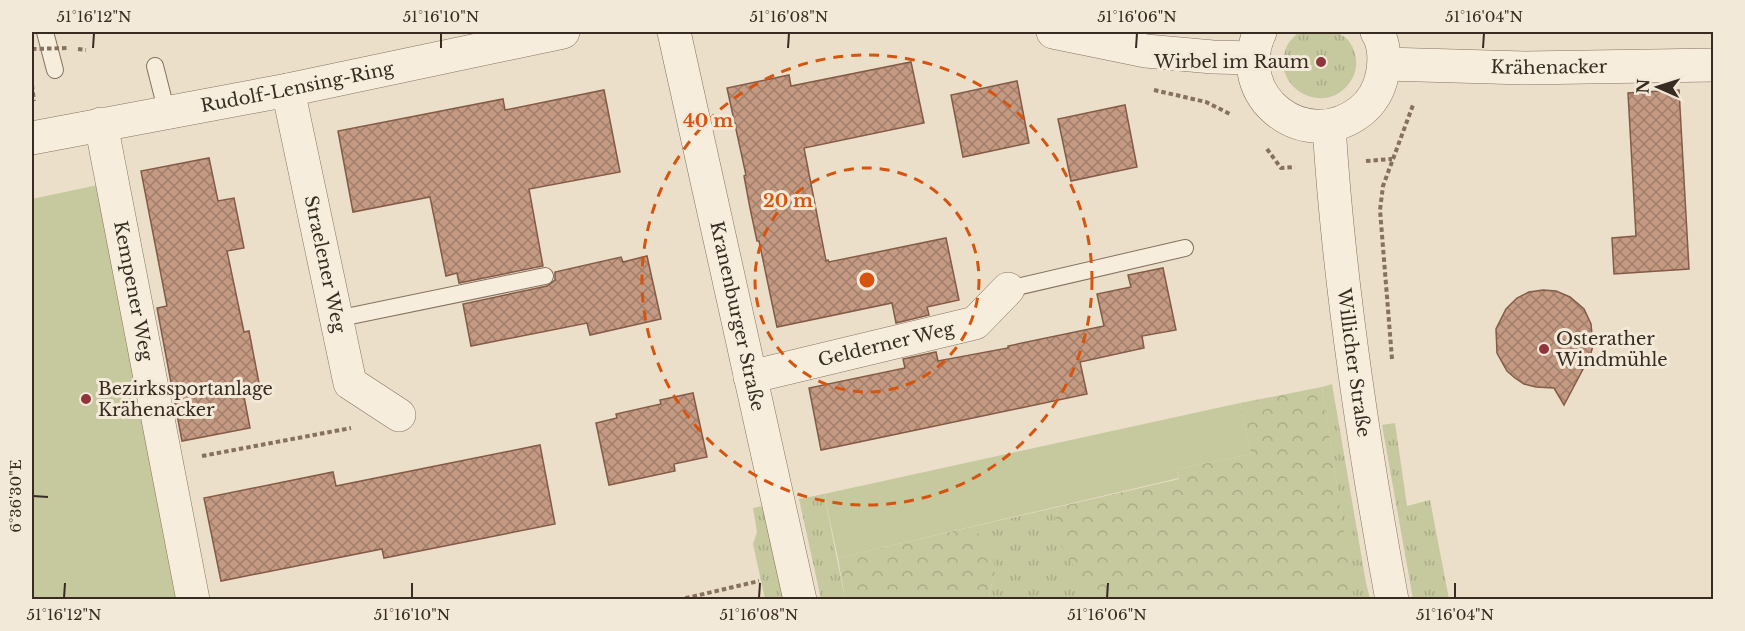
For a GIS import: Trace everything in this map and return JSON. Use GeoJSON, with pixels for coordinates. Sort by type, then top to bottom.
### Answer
{"type":"FeatureCollection","features":[{"type":"Feature","properties":{"kind":"street","name":"Rudolf-Lensing-Ring"},"geometry":{"type":"LineString","coordinates":[[32,138],[288,90],[563,32]]}},
{"type":"Feature","properties":{"kind":"street","name":"Kranenburger Straße"},"geometry":{"type":"LineString","coordinates":[[674,32],[797,586]]}},
{"type":"Feature","properties":{"kind":"street"},"geometry":{"type":"LineString","coordinates":[[1053,32],[1146,51],[1213,57],[1256,45],[1255,81],[1266,102],[1284,117],[1305,126],[1329,126],[1350,119],[1368,105],[1380,86],[1400,64],[1377,32]]}},
{"type":"Feature","properties":{"kind":"street","name":"Krähenacker"},"geometry":{"type":"LineString","coordinates":[[1400,64],[1526,68],[1713,65]]}},
{"type":"Feature","properties":{"kind":"street","name":"Straelener Weg"},"geometry":{"type":"LineString","coordinates":[[288,90],[350,383],[399,415]]}},
{"type":"Feature","properties":{"kind":"street","name":"Kempener Weg"},"geometry":{"type":"LineString","coordinates":[[101,124],[193,600]]}},
{"type":"Feature","properties":{"kind":"street","name":"Willicher Straße"},"geometry":{"type":"LineString","coordinates":[[1329,126],[1339,252],[1377,518],[1392,600]]}},
{"type":"Feature","properties":{"kind":"street","name":"Gelderner Weg"},"geometry":{"type":"LineString","coordinates":[[750,377],[975,323],[1008,289]]}},
{"type":"Feature","properties":{"kind":"lane"},"geometry":{"type":"LineString","coordinates":[[45,32],[56,70]]}},
{"type":"Feature","properties":{"kind":"lane"},"geometry":{"type":"LineString","coordinates":[[155,66],[167,112]]}},
{"type":"Feature","properties":{"kind":"lane"},"geometry":{"type":"LineString","coordinates":[[1008,289],[1185,248]]}},
{"type":"Feature","properties":{"kind":"lane"},"geometry":{"type":"LineString","coordinates":[[336,319],[545,276]]}},
{"type":"Feature","properties":{"kind":"path"},"geometry":{"type":"LineString","coordinates":[[32,49],[68,48]]}},
{"type":"Feature","properties":{"kind":"path"},"geometry":{"type":"LineString","coordinates":[[1393,365],[1386,307],[1380,210],[1383,186],[1416,99],[1400,64]]}},
{"type":"Feature","properties":{"kind":"path"},"geometry":{"type":"LineString","coordinates":[[166,463],[339,431],[399,415]]}},
{"type":"Feature","properties":{"kind":"path"},"geometry":{"type":"LineString","coordinates":[[678,600],[797,586]]}},
{"type":"Feature","properties":{"kind":"green space"},"geometry":{"type":"Polygon","coordinates":[[[1329,31],[1342,35],[1348,40],[1355,54],[1356,65],[1353,77],[1343,90],[1330,97],[1317,98],[1304,94],[1293,86],[1286,75],[1283,61],[1288,44],[1299,32],[1329,31]]]}},
{"type":"Feature","properties":{"kind":"green space","name":"Bezirkssportanlage Krähenacker"},"geometry":{"type":"Polygon","coordinates":[[[98,185],[181,599],[32,599],[32,199],[98,185]]]}},
{"type":"Feature","properties":{"kind":"green space"},"geometry":{"type":"Polygon","coordinates":[[[1332,384],[1370,599],[1354,599],[1353,595],[1322,387],[1332,384]]]}},
{"type":"Feature","properties":{"kind":"green space"},"geometry":{"type":"Polygon","coordinates":[[[1322,387],[1354,599],[1100,599],[1092,596],[1061,546],[1054,524],[1058,507],[1179,479],[1178,469],[1251,454],[1240,403],[1322,387]]]}},
{"type":"Feature","properties":{"kind":"green space"},"geometry":{"type":"Polygon","coordinates":[[[1240,403],[1251,454],[1178,469],[1179,478],[838,558],[824,494],[1240,403]]]}},
{"type":"Feature","properties":{"kind":"green space"},"geometry":{"type":"Polygon","coordinates":[[[1395,423],[1407,506],[1430,500],[1449,599],[1413,599],[1382,425],[1395,423]]]}},
{"type":"Feature","properties":{"kind":"green space"},"geometry":{"type":"Polygon","coordinates":[[[824,494],[845,599],[821,599],[799,499],[824,494]]]}},
{"type":"Feature","properties":{"kind":"green space"},"geometry":{"type":"Polygon","coordinates":[[[763,506],[784,599],[765,599],[753,544],[757,532],[753,508],[763,506]]]}},
{"type":"Feature","properties":{"kind":"green space"},"geometry":{"type":"Polygon","coordinates":[[[1058,507],[1054,524],[1092,596],[1100,599],[990,599],[996,569],[971,527],[1058,507]]]}},
{"type":"Feature","properties":{"kind":"green space"},"geometry":{"type":"Polygon","coordinates":[[[971,527],[986,540],[996,569],[989,594],[990,599],[845,599],[838,558],[971,527]]]}},
{"type":"Feature","properties":{"kind":"building"},"geometry":{"type":"Polygon","coordinates":[[[911,62],[924,123],[804,148],[826,261],[946,238],[959,300],[927,307],[929,315],[896,323],[892,303],[777,327],[750,208],[744,176],[746,175],[727,88],[789,75],[791,86],[911,62]]]}},
{"type":"Feature","properties":{"kind":"building"},"geometry":{"type":"Polygon","coordinates":[[[1017,81],[1029,143],[963,157],[951,95],[1017,81]]]}},
{"type":"Feature","properties":{"kind":"building"},"geometry":{"type":"Polygon","coordinates":[[[604,90],[620,172],[529,189],[543,266],[459,283],[457,273],[446,276],[430,197],[353,212],[338,131],[503,99],[505,110],[604,90]]]}},
{"type":"Feature","properties":{"kind":"building"},"geometry":{"type":"Polygon","coordinates":[[[1679,90],[1689,269],[1614,274],[1612,238],[1636,236],[1628,93],[1679,90]]]}},
{"type":"Feature","properties":{"kind":"building"},"geometry":{"type":"Polygon","coordinates":[[[1125,105],[1137,167],[1071,181],[1058,119],[1125,105]]]}},
{"type":"Feature","properties":{"kind":"building"},"geometry":{"type":"Polygon","coordinates":[[[209,158],[218,201],[234,198],[244,248],[227,251],[244,332],[249,331],[259,383],[242,386],[250,428],[182,441],[157,308],[167,306],[141,171],[209,158]]]}},
{"type":"Feature","properties":{"kind":"building"},"geometry":{"type":"Polygon","coordinates":[[[647,256],[661,319],[590,335],[587,323],[471,346],[463,304],[547,286],[555,280],[555,272],[621,257],[623,262],[647,256]]]}},
{"type":"Feature","properties":{"kind":"building"},"geometry":{"type":"Polygon","coordinates":[[[1163,268],[1176,330],[1142,336],[1144,348],[1080,362],[1087,394],[821,450],[809,388],[905,368],[903,359],[936,352],[938,361],[1104,326],[1097,294],[1131,287],[1128,275],[1163,268]]]}},
{"type":"Feature","properties":{"kind":"building","name":"Osterather Windmühle"},"geometry":{"type":"Polygon","coordinates":[[[1556,291],[1570,297],[1584,309],[1591,324],[1593,346],[1590,356],[1564,405],[1554,388],[1524,384],[1515,378],[1507,371],[1497,353],[1496,329],[1506,309],[1517,298],[1529,292],[1556,291]]]}},
{"type":"Feature","properties":{"kind":"building"},"geometry":{"type":"Polygon","coordinates":[[[693,393],[707,457],[674,464],[675,471],[609,485],[596,423],[617,418],[616,414],[661,404],[660,400],[693,393]]]}},
{"type":"Feature","properties":{"kind":"building"},"geometry":{"type":"Polygon","coordinates":[[[540,445],[555,524],[384,558],[382,549],[221,581],[204,498],[333,472],[336,486],[540,445]]]}},
{"type":"Feature","properties":{"kind":"place","name":"Wirbel im Raum"},"geometry":{"type":"Point","coordinates":[1321,62]}},
{"type":"Feature","properties":{"kind":"place","name":"Osterather Windmühle"},"geometry":{"type":"Point","coordinates":[1544,349]}},
{"type":"Feature","properties":{"kind":"place","name":"Bezirkssportanlage Krähenacker"},"geometry":{"type":"Point","coordinates":[86,399]}}]}
